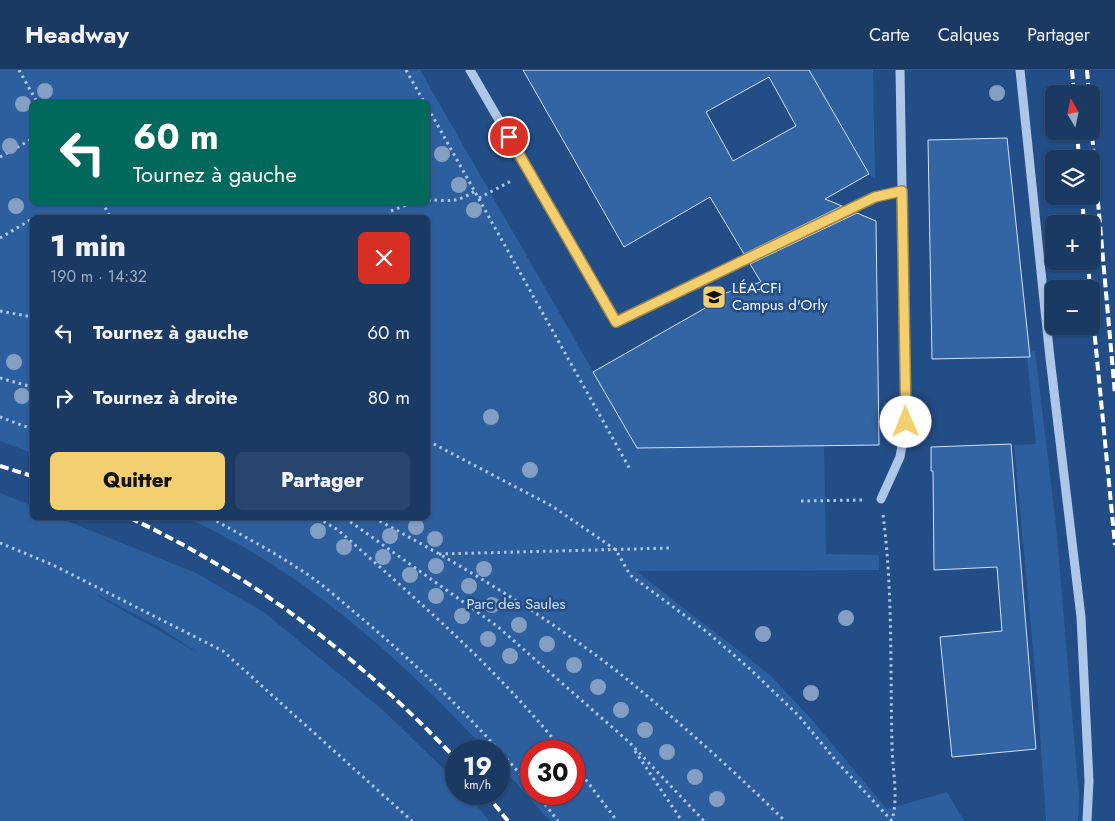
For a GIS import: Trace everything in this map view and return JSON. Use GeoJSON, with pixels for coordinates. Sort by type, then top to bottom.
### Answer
{"type":"FeatureCollection","features":[{"type":"Feature","properties":{"kind":"street"},"geometry":{"type":"LineString","coordinates":[[470,70],[616,322],[875,197],[902,191]]}},
{"type":"Feature","properties":{"kind":"street"},"geometry":{"type":"LineString","coordinates":[[881,499],[900,457],[906,422],[900,70]]}},
{"type":"Feature","properties":{"kind":"street"},"geometry":{"type":"LineString","coordinates":[[1020,70],[1050,358],[1081,617],[1089,781],[1087,821]]}},
{"type":"Feature","properties":{"kind":"path"},"geometry":{"type":"LineString","coordinates":[[19,70],[36,100]]}},
{"type":"Feature","properties":{"kind":"path"},"geometry":{"type":"LineString","coordinates":[[406,70],[423,100]]}},
{"type":"Feature","properties":{"kind":"path"},"geometry":{"type":"LineString","coordinates":[[430,112],[631,471]]}},
{"type":"Feature","properties":{"kind":"path"},"geometry":{"type":"LineString","coordinates":[[0,157],[30,140]]}},
{"type":"Feature","properties":{"kind":"path"},"geometry":{"type":"LineString","coordinates":[[480,198],[529,171]]}},
{"type":"Feature","properties":{"kind":"path"},"geometry":{"type":"LineString","coordinates":[[430,200],[451,202],[475,191]]}},
{"type":"Feature","properties":{"kind":"path"},"geometry":{"type":"LineString","coordinates":[[391,211],[406,205]]}},
{"type":"Feature","properties":{"kind":"path"},"geometry":{"type":"LineString","coordinates":[[0,238],[30,220]]}},
{"type":"Feature","properties":{"kind":"path"},"geometry":{"type":"LineString","coordinates":[[0,311],[30,317]]}},
{"type":"Feature","properties":{"kind":"path"},"geometry":{"type":"LineString","coordinates":[[0,378],[30,386]]}},
{"type":"Feature","properties":{"kind":"path"},"geometry":{"type":"LineString","coordinates":[[0,417],[30,428]]}},
{"type":"Feature","properties":{"kind":"path"},"geometry":{"type":"LineString","coordinates":[[430,442],[552,506],[616,550],[630,575],[707,632],[750,669],[798,715],[838,763],[892,821]]}},
{"type":"Feature","properties":{"kind":"path"},"geometry":{"type":"LineString","coordinates":[[801,501],[881,499],[888,554],[892,765],[896,806],[892,821]]}},
{"type":"Feature","properties":{"kind":"path"},"geometry":{"type":"LineString","coordinates":[[215,520],[298,567],[364,621],[401,652],[466,714],[495,743],[520,774]]}},
{"type":"Feature","properties":{"kind":"path"},"geometry":{"type":"LineString","coordinates":[[321,520],[338,530],[460,639],[508,687],[554,740]]}},
{"type":"Feature","properties":{"kind":"path"},"geometry":{"type":"LineString","coordinates":[[348,520],[497,626],[629,742],[704,821]]}},
{"type":"Feature","properties":{"kind":"path"},"geometry":{"type":"LineString","coordinates":[[378,520],[439,554],[528,609],[617,671],[719,757],[785,821]]}},
{"type":"Feature","properties":{"kind":"path"},"geometry":{"type":"LineString","coordinates":[[0,543],[53,565],[223,651],[412,821]]}},
{"type":"Feature","properties":{"kind":"path"},"geometry":{"type":"LineString","coordinates":[[439,554],[671,548]]}},
{"type":"Feature","properties":{"kind":"path"},"geometry":{"type":"LineString","coordinates":[[629,742],[682,821]]}},
{"type":"Feature","properties":{"kind":"path"},"geometry":{"type":"LineString","coordinates":[[585,779],[617,821]]}},
{"type":"Feature","properties":{"kind":"path"},"geometry":{"type":"LineString","coordinates":[[546,805],[558,821]]}},
{"type":"Feature","properties":{"kind":"green space","name":"Parc des Saules"},"geometry":{"type":"Polygon","coordinates":[[[0,70],[420,70],[637,448],[824,446],[826,554],[879,555],[879,570],[636,571],[770,675],[812,720],[887,809],[947,792],[964,821],[550,821],[536,805],[585,805],[585,740],[520,740],[520,787],[510,776],[510,740],[477,740],[385,650],[310,590],[230,539],[191,520],[430,520],[430,215],[30,215],[30,452],[0,441],[0,70]]]}},
{"type":"Feature","properties":{"kind":"green space"},"geometry":{"type":"Polygon","coordinates":[[[809,70],[873,70],[875,178],[869,174],[809,70]]]}},
{"type":"Feature","properties":{"kind":"green space"},"geometry":{"type":"Polygon","coordinates":[[[1035,351],[1056,525],[1079,797],[1078,821],[1046,821],[1038,704],[1014,445],[1036,444],[1027,357],[1030,357],[1030,352],[1035,351]]]}},
{"type":"Feature","properties":{"kind":"green space"},"geometry":{"type":"Polygon","coordinates":[[[0,493],[30,505],[30,520],[65,520],[196,573],[265,613],[384,711],[445,770],[445,805],[477,805],[489,821],[0,821],[0,493]],[[98,596],[198,653],[159,627],[98,596]]]}},
{"type":"Feature","properties":{"kind":"building"},"geometry":{"type":"Polygon","coordinates":[[[523,70],[809,70],[869,174],[825,199],[842,206],[744,254],[710,197],[624,247],[523,70]],[[769,77],[706,112],[733,161],[796,126],[769,77]]]}},
{"type":"Feature","properties":{"kind":"building"},"geometry":{"type":"Polygon","coordinates":[[[1007,138],[1030,357],[932,359],[928,140],[1007,138]]]}},
{"type":"Feature","properties":{"kind":"building"},"geometry":{"type":"Polygon","coordinates":[[[857,213],[876,221],[879,445],[637,448],[593,372],[721,299],[719,295],[761,282],[750,264],[857,213]]]}},
{"type":"Feature","properties":{"kind":"building"},"geometry":{"type":"Polygon","coordinates":[[[1011,444],[1036,749],[952,757],[940,637],[1002,631],[997,567],[934,570],[931,447],[1011,444]]]}},
{"type":"Feature","properties":{"kind":"railway"},"geometry":{"type":"LineString","coordinates":[[1072,70],[1073,85]]}},
{"type":"Feature","properties":{"kind":"railway"},"geometry":{"type":"LineString","coordinates":[[1087,70],[1088,85]]}},
{"type":"Feature","properties":{"kind":"railway"},"geometry":{"type":"LineString","coordinates":[[1078,140],[1078,150]]}},
{"type":"Feature","properties":{"kind":"railway"},"geometry":{"type":"LineString","coordinates":[[1093,140],[1115,394]]}},
{"type":"Feature","properties":{"kind":"railway"},"geometry":{"type":"LineString","coordinates":[[1083,205],[1083,215]]}},
{"type":"Feature","properties":{"kind":"railway"},"geometry":{"type":"LineString","coordinates":[[1089,270],[1089,280]]}},
{"type":"Feature","properties":{"kind":"railway"},"geometry":{"type":"LineString","coordinates":[[1095,335],[1115,545]]}},
{"type":"Feature","properties":{"kind":"railway"},"geometry":{"type":"LineString","coordinates":[[0,466],[30,475]]}},
{"type":"Feature","properties":{"kind":"railway"},"geometry":{"type":"LineString","coordinates":[[134,520],[221,566],[305,623],[383,687],[445,748]]}},
{"type":"Feature","properties":{"kind":"railway"},"geometry":{"type":"LineString","coordinates":[[495,805],[508,821]]}},
{"type":"Feature","properties":{"kind":"place","name":"LÉA-CFI Campus d'Orly"},"geometry":{"type":"Point","coordinates":[714,297]}},
{"type":"Feature","properties":{"kind":"route"},"geometry":{"type":"LineString","coordinates":[[509,137],[616,322],[875,197],[902,191],[906,422]]}}]}
